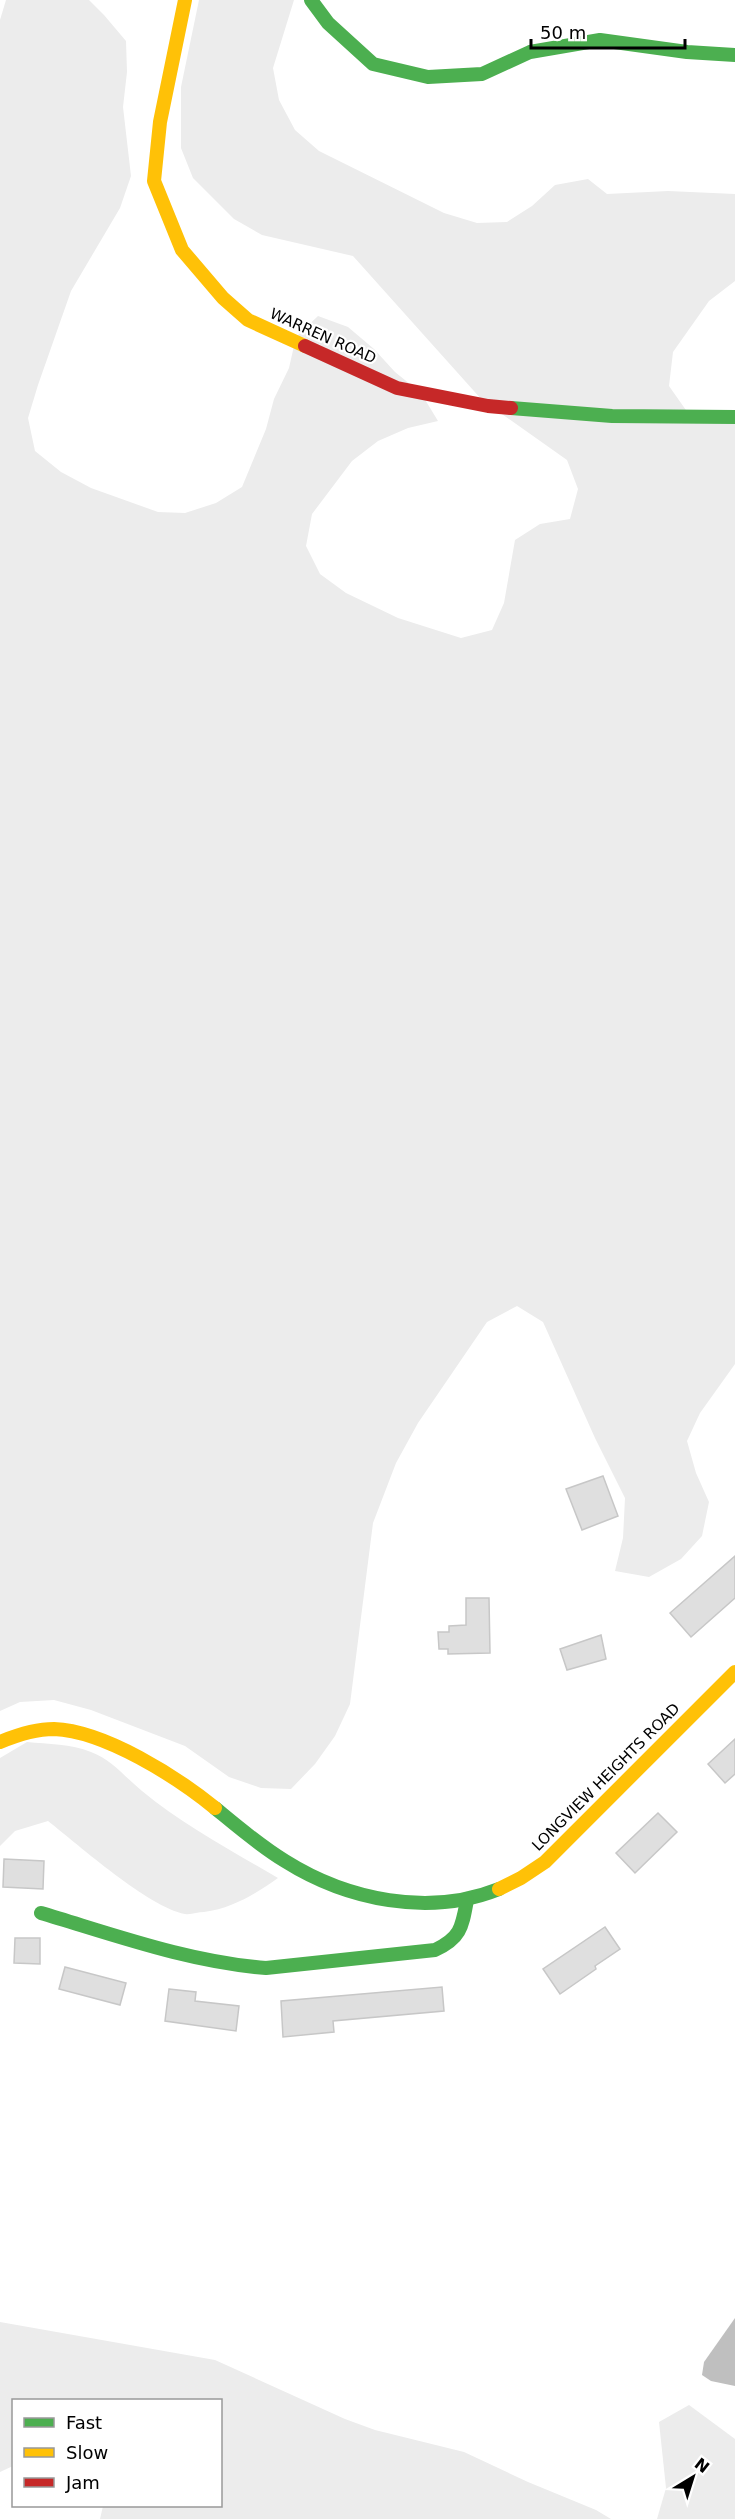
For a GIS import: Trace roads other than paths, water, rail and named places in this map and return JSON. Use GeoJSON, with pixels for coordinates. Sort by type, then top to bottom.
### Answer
{"type":"FeatureCollection","features":[{"type":"Feature","properties":{"kind":"street","name":"WARREN ROAD"},"geometry":{"type":"LineString","coordinates":[[185,0],[160,122],[154,181],[182,250],[223,298],[248,320],[397,388],[477,404],[612,416],[735,417]]}},
{"type":"Feature","properties":{"kind":"street"},"geometry":{"type":"LineString","coordinates":[[311,0],[328,23],[373,64],[428,77],[482,74],[530,52],[600,40],[687,52],[735,55]]}},
{"type":"Feature","properties":{"kind":"street","name":"LONGVIEW HEIGHTS ROAD"},"geometry":{"type":"LineString","coordinates":[[0,1742],[18,1734],[62,1730],[105,1744],[177,1779],[284,1861],[344,1890],[397,1902],[427,1903],[467,1900],[530,1874],[545,1862],[735,1672]]}},
{"type":"Feature","properties":{"kind":"street"},"geometry":{"type":"LineString","coordinates":[[41,1912],[182,1955],[238,1966],[266,1968],[435,1950],[456,1940],[462,1928],[467,1900]]}}]}
